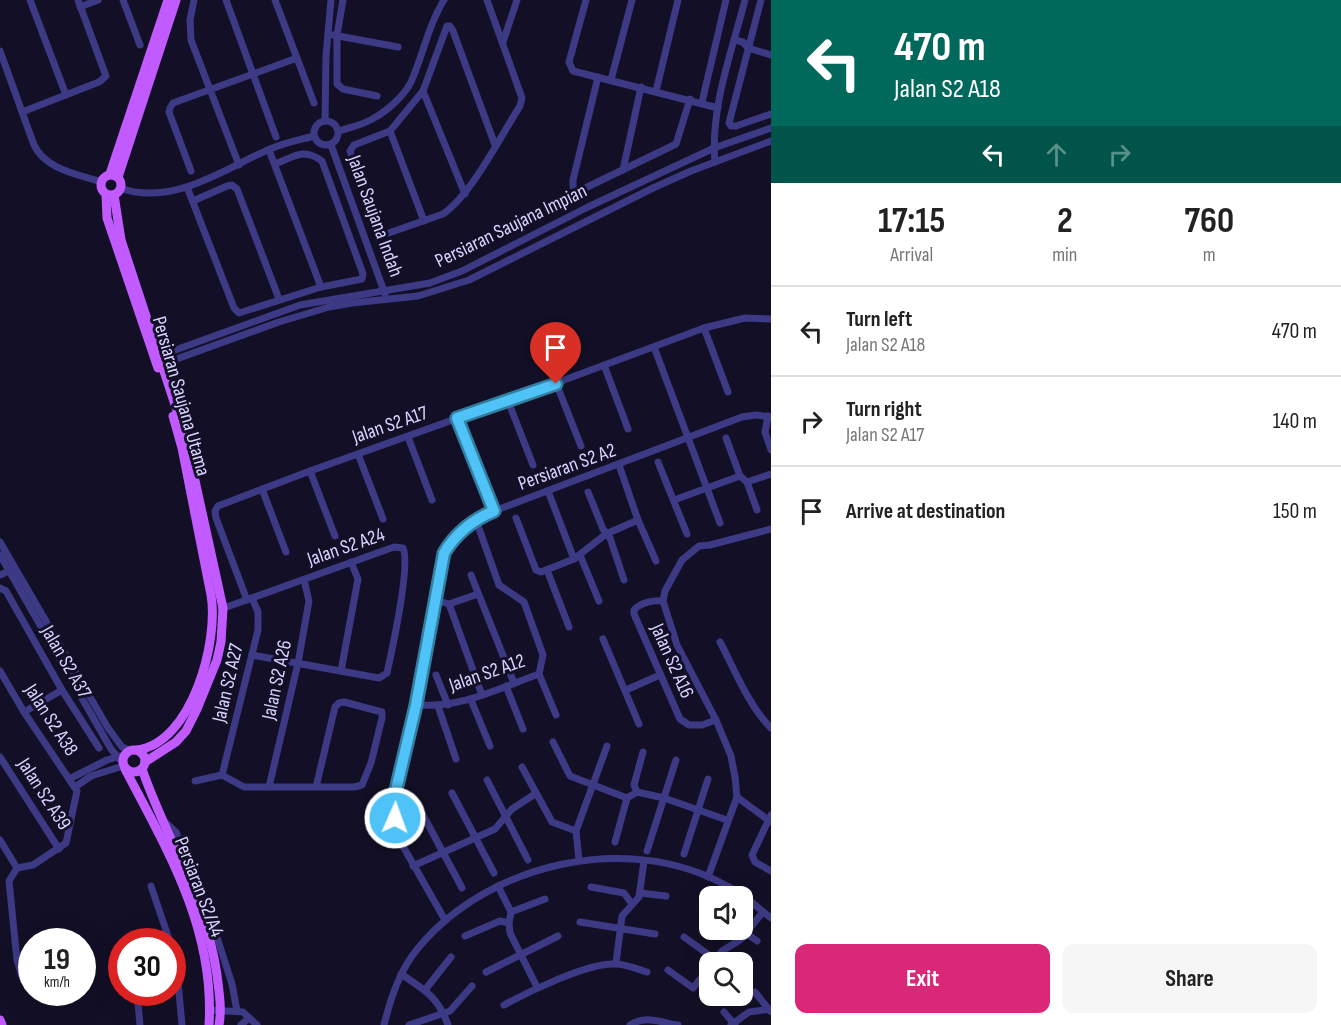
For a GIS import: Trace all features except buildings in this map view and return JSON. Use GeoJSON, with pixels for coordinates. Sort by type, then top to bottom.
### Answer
{"type":"FeatureCollection","features":[{"type":"Feature","properties":{"kind":"main road"},"geometry":{"type":"LineString","coordinates":[[114,176],[168,0]]}},
{"type":"Feature","properties":{"kind":"main road"},"geometry":{"type":"LineString","coordinates":[[114,176],[176,0]]}},
{"type":"Feature","properties":{"kind":"main road"},"geometry":{"type":"LineString","coordinates":[[114,176],[121,182],[113,192],[101,187],[101,182],[104,177],[114,176]]}},
{"type":"Feature","properties":{"kind":"main road","name":"Persiaran Saujana Utama"},"geometry":{"type":"LineString","coordinates":[[113,192],[106,218],[158,361],[182,448],[218,610]]}},
{"type":"Feature","properties":{"kind":"main road"},"geometry":{"type":"LineString","coordinates":[[218,610],[220,642],[217,660],[186,731],[176,742],[135,773],[125,759],[154,746],[180,723],[186,713],[207,656],[218,610]]}},
{"type":"Feature","properties":{"kind":"main road","name":"Persiaran S2/A4"},"geometry":{"type":"LineString","coordinates":[[209,1025],[210,980],[206,955],[193,910],[125,759],[143,755],[144,766],[164,822],[198,892],[212,943],[221,1011],[219,1025]]}},
{"type":"Feature","properties":{"kind":"main road"},"geometry":{"type":"LineString","coordinates":[[0,1020],[2,1025]]}},
{"type":"Feature","properties":{"kind":"street"},"geometry":{"type":"LineString","coordinates":[[30,0],[66,95]]}},
{"type":"Feature","properties":{"kind":"street"},"geometry":{"type":"LineString","coordinates":[[22,112],[99,82],[106,76],[79,4],[98,0]]}},
{"type":"Feature","properties":{"kind":"street"},"geometry":{"type":"LineString","coordinates":[[123,0],[140,45]]}},
{"type":"Feature","properties":{"kind":"street"},"geometry":{"type":"LineString","coordinates":[[194,0],[190,20],[191,40],[239,165]]}},
{"type":"Feature","properties":{"kind":"street"},"geometry":{"type":"LineString","coordinates":[[226,0],[276,137]]}},
{"type":"Feature","properties":{"kind":"street"},"geometry":{"type":"LineString","coordinates":[[275,0],[314,104]]}},
{"type":"Feature","properties":{"kind":"street"},"geometry":{"type":"LineString","coordinates":[[325,121],[327,35],[332,0]]}},
{"type":"Feature","properties":{"kind":"street"},"geometry":{"type":"LineString","coordinates":[[343,0],[337,36],[337,84],[343,89],[377,96]]}},
{"type":"Feature","properties":{"kind":"street"},"geometry":{"type":"LineString","coordinates":[[339,131],[375,118],[390,107],[410,85],[436,12],[444,0]]}},
{"type":"Feature","properties":{"kind":"street"},"geometry":{"type":"LineString","coordinates":[[487,0],[522,98],[520,106],[465,194],[443,214],[383,235],[377,231],[350,151],[354,145],[390,131],[423,91],[446,27],[450,27],[453,31],[495,145]]}},
{"type":"Feature","properties":{"kind":"street"},"geometry":{"type":"LineString","coordinates":[[503,42],[517,0]]}},
{"type":"Feature","properties":{"kind":"street"},"geometry":{"type":"LineString","coordinates":[[586,0],[569,62],[573,71],[718,105]]}},
{"type":"Feature","properties":{"kind":"street"},"geometry":{"type":"LineString","coordinates":[[611,80],[632,0]]}},
{"type":"Feature","properties":{"kind":"street"},"geometry":{"type":"LineString","coordinates":[[656,91],[678,0]]}},
{"type":"Feature","properties":{"kind":"street"},"geometry":{"type":"LineString","coordinates":[[702,102],[726,0]]}},
{"type":"Feature","properties":{"kind":"street"},"geometry":{"type":"LineString","coordinates":[[715,162],[718,105],[745,0]]}},
{"type":"Feature","properties":{"kind":"street"},"geometry":{"type":"LineString","coordinates":[[760,0],[729,123],[735,126],[771,114]]}},
{"type":"Feature","properties":{"kind":"street"},"geometry":{"type":"LineString","coordinates":[[327,35],[398,47]]}},
{"type":"Feature","properties":{"kind":"street"},"geometry":{"type":"LineString","coordinates":[[735,40],[743,42],[748,48]]}},
{"type":"Feature","properties":{"kind":"street"},"geometry":{"type":"LineString","coordinates":[[733,49],[748,48],[771,55]]}},
{"type":"Feature","properties":{"kind":"street"},"geometry":{"type":"LineString","coordinates":[[0,51],[40,156],[56,166],[101,182]]}},
{"type":"Feature","properties":{"kind":"street"},"geometry":{"type":"LineString","coordinates":[[192,171],[170,112],[173,103],[297,58]]}},
{"type":"Feature","properties":{"kind":"street"},"geometry":{"type":"LineString","coordinates":[[598,77],[573,180],[573,187],[578,192],[676,144],[690,99]]}},
{"type":"Feature","properties":{"kind":"street"},"geometry":{"type":"LineString","coordinates":[[410,85],[423,91],[465,194]]}},
{"type":"Feature","properties":{"kind":"street"},"geometry":{"type":"LineString","coordinates":[[623,170],[640,87]]}},
{"type":"Feature","properties":{"kind":"street"},"geometry":{"type":"LineString","coordinates":[[325,121],[335,124],[339,131],[338,138],[331,145],[321,144],[314,136],[316,126],[325,121]]}},
{"type":"Feature","properties":{"kind":"street","name":"Persiaran Saujana Impian"},"geometry":{"type":"LineString","coordinates":[[385,295],[430,283],[462,271],[588,207],[714,148],[771,128]]}},
{"type":"Feature","properties":{"kind":"street"},"geometry":{"type":"LineString","coordinates":[[390,131],[424,221]]}},
{"type":"Feature","properties":{"kind":"street"},"geometry":{"type":"LineString","coordinates":[[113,192],[154,192],[187,187],[269,150],[314,136]]}},
{"type":"Feature","properties":{"kind":"street","name":"Persiaran Saujana Impian"},"geometry":{"type":"LineString","coordinates":[[158,361],[300,305],[328,299],[385,295],[418,296],[469,280],[603,212],[715,162],[771,141]]}},
{"type":"Feature","properties":{"kind":"street","name":"Jalan Saujana Indah"},"geometry":{"type":"LineString","coordinates":[[331,145],[385,295]]}},
{"type":"Feature","properties":{"kind":"street"},"geometry":{"type":"LineString","coordinates":[[269,150],[321,288]]}},
{"type":"Feature","properties":{"kind":"street"},"geometry":{"type":"LineString","coordinates":[[187,187],[234,308],[238,313],[279,299],[362,279],[363,274],[322,161],[313,155],[302,153],[275,164]]}},
{"type":"Feature","properties":{"kind":"street"},"geometry":{"type":"LineString","coordinates":[[193,201],[232,184],[237,189],[279,299]]}},
{"type":"Feature","properties":{"kind":"street","name":"Jalan S2 A17"},"geometry":{"type":"LineString","coordinates":[[249,599],[215,511],[218,506],[704,328],[745,318],[771,319]]}},
{"type":"Feature","properties":{"kind":"street"},"geometry":{"type":"LineString","coordinates":[[704,328],[728,392]]}},
{"type":"Feature","properties":{"kind":"street"},"geometry":{"type":"LineString","coordinates":[[654,347],[720,523]]}},
{"type":"Feature","properties":{"kind":"street"},"geometry":{"type":"LineString","coordinates":[[604,365],[628,429]]}},
{"type":"Feature","properties":{"kind":"street"},"geometry":{"type":"LineString","coordinates":[[556,384],[581,446]]}},
{"type":"Feature","properties":{"kind":"street"},"geometry":{"type":"LineString","coordinates":[[508,401],[532,465]]}},
{"type":"Feature","properties":{"kind":"street"},"geometry":{"type":"LineString","coordinates":[[770,416],[765,432],[771,450]]}},
{"type":"Feature","properties":{"kind":"street","name":"Persiaran S2 A2"},"geometry":{"type":"LineString","coordinates":[[445,920],[400,841],[395,818],[396,790],[416,705],[444,553],[453,539],[476,520],[494,511],[742,417],[770,416]]}},
{"type":"Feature","properties":{"kind":"street"},"geometry":{"type":"LineString","coordinates":[[457,418],[494,511]]}},
{"type":"Feature","properties":{"kind":"street"},"geometry":{"type":"LineString","coordinates":[[408,436],[432,500]]}},
{"type":"Feature","properties":{"kind":"street"},"geometry":{"type":"LineString","coordinates":[[726,438],[740,476],[747,482],[757,510]]}},
{"type":"Feature","properties":{"kind":"street"},"geometry":{"type":"LineString","coordinates":[[358,454],[383,519]]}},
{"type":"Feature","properties":{"kind":"street"},"geometry":{"type":"LineString","coordinates":[[658,462],[687,534]]}},
{"type":"Feature","properties":{"kind":"street"},"geometry":{"type":"LineString","coordinates":[[619,465],[638,520],[656,561]]}},
{"type":"Feature","properties":{"kind":"street"},"geometry":{"type":"LineString","coordinates":[[310,471],[335,536]]}},
{"type":"Feature","properties":{"kind":"street"},"geometry":{"type":"LineString","coordinates":[[747,482],[771,474]]}},
{"type":"Feature","properties":{"kind":"street"},"geometry":{"type":"LineString","coordinates":[[674,500],[740,476]]}},
{"type":"Feature","properties":{"kind":"street"},"geometry":{"type":"LineString","coordinates":[[262,489],[286,552]]}},
{"type":"Feature","properties":{"kind":"street"},"geometry":{"type":"LineString","coordinates":[[548,491],[599,601]]}},
{"type":"Feature","properties":{"kind":"street"},"geometry":{"type":"LineString","coordinates":[[588,492],[603,529],[610,538],[624,580]]}},
{"type":"Feature","properties":{"kind":"street"},"geometry":{"type":"LineString","coordinates":[[516,518],[536,570],[541,572],[577,557],[606,534],[638,520]]}},
{"type":"Feature","properties":{"kind":"street","name":"Jalan S2 A12"},"geometry":{"type":"LineString","coordinates":[[416,705],[438,706],[471,700],[539,674],[543,656],[524,603],[500,585],[476,520]]}},
{"type":"Feature","properties":{"kind":"street"},"geometry":{"type":"LineString","coordinates":[[708,876],[737,797],[731,756],[716,720],[677,645],[663,601],[670,579],[682,560],[699,546],[771,529]]}},
{"type":"Feature","properties":{"kind":"street"},"geometry":{"type":"LineString","coordinates":[[0,542],[9,568],[111,749],[125,759]]}},
{"type":"Feature","properties":{"kind":"street","name":"Jalan S2 A24"},"geometry":{"type":"LineString","coordinates":[[218,610],[394,547],[403,548],[406,558],[387,673],[379,678],[341,671]]}},
{"type":"Feature","properties":{"kind":"street"},"geometry":{"type":"LineString","coordinates":[[0,556],[122,747],[125,759]]}},
{"type":"Feature","properties":{"kind":"street"},"geometry":{"type":"LineString","coordinates":[[252,655],[341,671],[358,579],[351,562]]}},
{"type":"Feature","properties":{"kind":"street"},"geometry":{"type":"LineString","coordinates":[[0,574],[9,568]]}},
{"type":"Feature","properties":{"kind":"street"},"geometry":{"type":"LineString","coordinates":[[547,570],[569,627]]}},
{"type":"Feature","properties":{"kind":"street"},"geometry":{"type":"LineString","coordinates":[[471,575],[514,683]]}},
{"type":"Feature","properties":{"kind":"street","name":"Jalan S2 A26"},"geometry":{"type":"LineString","coordinates":[[269,787],[298,663],[309,601],[304,580]]}},
{"type":"Feature","properties":{"kind":"street","name":"Jalan S2 A37"},"geometry":{"type":"LineString","coordinates":[[3,590],[99,748]]}},
{"type":"Feature","properties":{"kind":"street"},"geometry":{"type":"LineString","coordinates":[[435,600],[449,604],[478,594]]}},
{"type":"Feature","properties":{"kind":"street","name":"Jalan S2 A27"},"geometry":{"type":"LineString","coordinates":[[222,776],[259,619],[258,612],[249,599]]}},
{"type":"Feature","properties":{"kind":"street","name":"Jalan S2 A16"},"geometry":{"type":"LineString","coordinates":[[663,601],[654,600],[637,606],[634,610],[660,675],[680,719],[689,725],[702,725],[716,720]]}},
{"type":"Feature","properties":{"kind":"street"},"geometry":{"type":"LineString","coordinates":[[449,604],[482,695]]}},
{"type":"Feature","properties":{"kind":"street"},"geometry":{"type":"LineString","coordinates":[[603,639],[639,724]]}},
{"type":"Feature","properties":{"kind":"street"},"geometry":{"type":"LineString","coordinates":[[720,642],[749,696],[771,728]]}},
{"type":"Feature","properties":{"kind":"street","name":"Jalan S2 A38"},"geometry":{"type":"LineString","coordinates":[[0,671],[24,712],[75,787]]}},
{"type":"Feature","properties":{"kind":"street"},"geometry":{"type":"LineString","coordinates":[[539,674],[555,715]]}},
{"type":"Feature","properties":{"kind":"street"},"geometry":{"type":"LineString","coordinates":[[436,675],[447,705]]}},
{"type":"Feature","properties":{"kind":"street"},"geometry":{"type":"LineString","coordinates":[[626,690],[660,675]]}},
{"type":"Feature","properties":{"kind":"street"},"geometry":{"type":"LineString","coordinates":[[506,686],[523,729]]}},
{"type":"Feature","properties":{"kind":"street"},"geometry":{"type":"LineString","coordinates":[[24,712],[62,690]]}},
{"type":"Feature","properties":{"kind":"street"},"geometry":{"type":"LineString","coordinates":[[471,700],[490,746]]}},
{"type":"Feature","properties":{"kind":"street"},"geometry":{"type":"LineString","coordinates":[[195,781],[222,776],[244,786],[269,787],[316,787],[354,787],[362,785],[371,763],[382,712],[344,702],[335,707],[316,787]]}},
{"type":"Feature","properties":{"kind":"street"},"geometry":{"type":"LineString","coordinates":[[438,706],[456,759]]}},
{"type":"Feature","properties":{"kind":"street"},"geometry":{"type":"LineString","coordinates":[[553,742],[568,774],[627,798]]}},
{"type":"Feature","properties":{"kind":"street"},"geometry":{"type":"LineString","coordinates":[[579,860],[576,831],[607,746]]}},
{"type":"Feature","properties":{"kind":"street"},"geometry":{"type":"LineString","coordinates":[[107,760],[111,749]]}},
{"type":"Feature","properties":{"kind":"street"},"geometry":{"type":"LineString","coordinates":[[637,792],[634,784],[643,752]]}},
{"type":"Feature","properties":{"kind":"street","name":"Jalan S2 A39"},"geometry":{"type":"LineString","coordinates":[[0,757],[59,849]]}},
{"type":"Feature","properties":{"kind":"street"},"geometry":{"type":"LineString","coordinates":[[69,778],[107,760],[125,759]]}},
{"type":"Feature","properties":{"kind":"street"},"geometry":{"type":"LineString","coordinates":[[18,963],[9,881],[17,868],[33,865],[59,849],[68,838],[77,796],[75,787],[125,759]]}},
{"type":"Feature","properties":{"kind":"street"},"geometry":{"type":"LineString","coordinates":[[647,851],[676,760]]}},
{"type":"Feature","properties":{"kind":"street"},"geometry":{"type":"LineString","coordinates":[[522,766],[552,822],[576,831]]}},
{"type":"Feature","properties":{"kind":"street"},"geometry":{"type":"LineString","coordinates":[[684,854],[708,779]]}},
{"type":"Feature","properties":{"kind":"street"},"geometry":{"type":"LineString","coordinates":[[487,780],[528,860]]}},
{"type":"Feature","properties":{"kind":"street"},"geometry":{"type":"LineString","coordinates":[[615,842],[627,798],[637,792],[664,798],[727,820]]}},
{"type":"Feature","properties":{"kind":"street"},"geometry":{"type":"LineString","coordinates":[[452,793],[494,873]]}},
{"type":"Feature","properties":{"kind":"street"},"geometry":{"type":"LineString","coordinates":[[413,866],[495,829],[512,809],[535,794]]}},
{"type":"Feature","properties":{"kind":"street"},"geometry":{"type":"LineString","coordinates":[[737,797],[770,819],[752,858],[771,872]]}},
{"type":"Feature","properties":{"kind":"street"},"geometry":{"type":"LineString","coordinates":[[422,813],[462,888]]}},
{"type":"Feature","properties":{"kind":"street"},"geometry":{"type":"LineString","coordinates":[[0,840],[17,868]]}},
{"type":"Feature","properties":{"kind":"street"},"geometry":{"type":"LineString","coordinates":[[384,1025],[392,994],[401,974],[419,947],[445,920],[498,886],[547,867],[602,858],[644,861],[678,867],[708,876],[735,890],[771,918]]}},
{"type":"Feature","properties":{"kind":"street"},"geometry":{"type":"LineString","coordinates":[[616,963],[623,913],[640,893],[644,861]]}},
{"type":"Feature","properties":{"kind":"street"},"geometry":{"type":"LineString","coordinates":[[151,886],[165,928]]}},
{"type":"Feature","properties":{"kind":"street"},"geometry":{"type":"LineString","coordinates":[[498,886],[511,912],[510,933],[537,987]]}},
{"type":"Feature","properties":{"kind":"street"},"geometry":{"type":"LineString","coordinates":[[591,887],[624,893],[632,904]]}},
{"type":"Feature","properties":{"kind":"street"},"geometry":{"type":"LineString","coordinates":[[198,892],[232,984],[237,1011]]}},
{"type":"Feature","properties":{"kind":"street"},"geometry":{"type":"LineString","coordinates":[[640,893],[666,896]]}},
{"type":"Feature","properties":{"kind":"street"},"geometry":{"type":"LineString","coordinates":[[511,912],[544,899]]}},
{"type":"Feature","properties":{"kind":"street"},"geometry":{"type":"LineString","coordinates":[[753,925],[764,912]]}},
{"type":"Feature","properties":{"kind":"street"},"geometry":{"type":"LineString","coordinates":[[465,936],[500,921],[509,923]]}},
{"type":"Feature","properties":{"kind":"street"},"geometry":{"type":"LineString","coordinates":[[580,922],[655,934]]}},
{"type":"Feature","properties":{"kind":"street"},"geometry":{"type":"LineString","coordinates":[[486,972],[558,936]]}},
{"type":"Feature","properties":{"kind":"street"},"geometry":{"type":"LineString","coordinates":[[684,937],[703,952]]}},
{"type":"Feature","properties":{"kind":"street"},"geometry":{"type":"LineString","coordinates":[[753,939],[757,941]]}},
{"type":"Feature","properties":{"kind":"street"},"geometry":{"type":"LineString","coordinates":[[721,952],[738,940]]}},
{"type":"Feature","properties":{"kind":"street"},"geometry":{"type":"LineString","coordinates":[[425,990],[451,957]]}},
{"type":"Feature","properties":{"kind":"street"},"geometry":{"type":"LineString","coordinates":[[504,1005],[537,987],[602,964],[616,963],[647,972]]}},
{"type":"Feature","properties":{"kind":"street"},"geometry":{"type":"LineString","coordinates":[[668,970],[693,987],[699,980]]}},
{"type":"Feature","properties":{"kind":"street"},"geometry":{"type":"LineString","coordinates":[[401,974],[425,990],[440,1005],[448,1025]]}},
{"type":"Feature","properties":{"kind":"street"},"geometry":{"type":"LineString","coordinates":[[409,1025],[453,1009],[472,987]]}},
{"type":"Feature","properties":{"kind":"street"},"geometry":{"type":"LineString","coordinates":[[755,992],[770,1011]]}},
{"type":"Feature","properties":{"kind":"street"},"geometry":{"type":"LineString","coordinates":[[138,1006],[140,1025]]}},
{"type":"Feature","properties":{"kind":"street"},"geometry":{"type":"LineString","coordinates":[[180,1006],[182,1025]]}},
{"type":"Feature","properties":{"kind":"street"},"geometry":{"type":"LineString","coordinates":[[210,1010],[243,1012],[256,1025]]}},
{"type":"Feature","properties":{"kind":"street"},"geometry":{"type":"LineString","coordinates":[[724,1012],[733,1024],[753,1011],[770,1011]]}},
{"type":"Feature","properties":{"kind":"street"},"geometry":{"type":"LineString","coordinates":[[241,1025],[249,1018]]}},
{"type":"Feature","properties":{"kind":"street"},"geometry":{"type":"LineString","coordinates":[[630,1025],[645,1018],[666,1021],[674,1025]]}},
{"type":"Feature","properties":{"kind":"route"},"geometry":{"type":"LineString","coordinates":[[395,818],[396,790],[416,705],[444,553],[453,539],[467,525],[494,511],[457,418],[556,384]]}}]}
